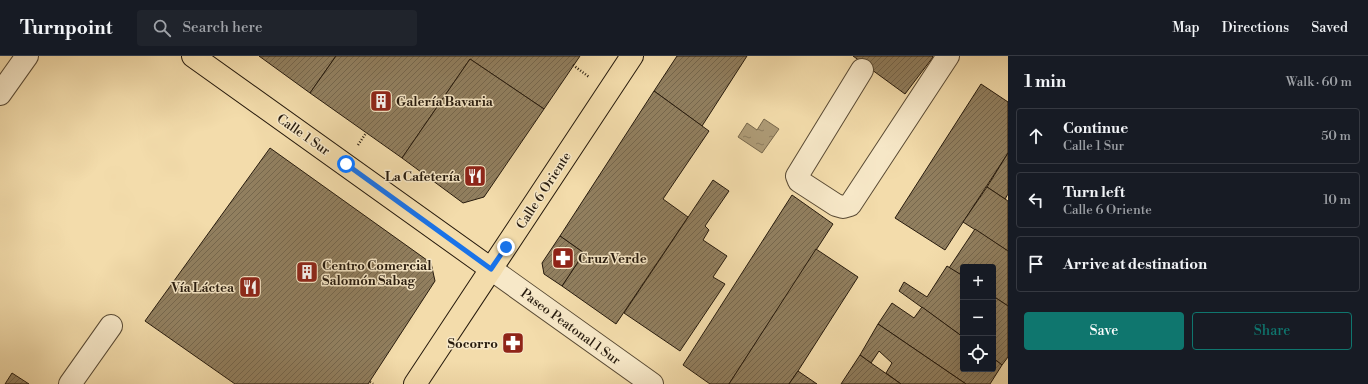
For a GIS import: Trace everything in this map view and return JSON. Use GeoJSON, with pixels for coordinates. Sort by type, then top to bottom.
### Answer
{"type":"FeatureCollection","features":[{"type":"Feature","properties":{"kind":"main road","name":"Calle 1 Sur"},"geometry":{"type":"LineString","coordinates":[[193,56],[491,269]]}},
{"type":"Feature","properties":{"kind":"main road","name":"Calle 6 Oriente"},"geometry":{"type":"LineString","coordinates":[[415,384],[632,56]]}},
{"type":"Feature","properties":{"kind":"street"},"geometry":{"type":"LineString","coordinates":[[0,94],[27,56]]}},
{"type":"Feature","properties":{"kind":"street"},"geometry":{"type":"LineString","coordinates":[[862,70],[797,176],[799,181],[836,205],[843,207],[850,205],[948,56]]}},
{"type":"Feature","properties":{"kind":"street","name":"Paseo Peatonal 1 Sur"},"geometry":{"type":"LineString","coordinates":[[491,269],[652,384]]}},
{"type":"Feature","properties":{"kind":"street"},"geometry":{"type":"LineString","coordinates":[[70,384],[110,326]]}},
{"type":"Feature","properties":{"kind":"water"},"geometry":{"type":"Polygon","coordinates":[[[764,119],[779,129],[762,153],[738,137],[747,123],[757,130],[764,119]]]}},
{"type":"Feature","properties":{"kind":"building"},"geometry":{"type":"Polygon","coordinates":[[[259,56],[336,56],[310,93],[259,56]]]}},
{"type":"Feature","properties":{"kind":"building","name":"Galería Bavaria"},"geometry":{"type":"Polygon","coordinates":[[[336,56],[580,56],[544,109],[470,59],[402,158],[310,93],[336,56]]]}},
{"type":"Feature","properties":{"kind":"building"},"geometry":{"type":"Polygon","coordinates":[[[677,56],[747,56],[702,126],[654,91],[677,56]]]}},
{"type":"Feature","properties":{"kind":"building"},"geometry":{"type":"Polygon","coordinates":[[[853,56],[932,56],[933,57],[905,94],[853,56]]]}},
{"type":"Feature","properties":{"kind":"building"},"geometry":{"type":"Polygon","coordinates":[[[470,59],[544,109],[484,197],[463,203],[402,158],[470,59]]]}},
{"type":"Feature","properties":{"kind":"building"},"geometry":{"type":"Polygon","coordinates":[[[981,84],[1008,102],[1008,153],[945,250],[895,218],[981,84]]]}},
{"type":"Feature","properties":{"kind":"building"},"geometry":{"type":"Polygon","coordinates":[[[654,91],[709,131],[663,199],[688,217],[616,324],[562,286],[584,253],[560,236],[654,91]]]}},
{"type":"Feature","properties":{"kind":"building","name":"Centro Comercial Salomón Sabag"},"geometry":{"type":"Polygon","coordinates":[[[270,148],[431,263],[435,281],[368,384],[235,384],[145,321],[270,148]]]}},
{"type":"Feature","properties":{"kind":"building"},"geometry":{"type":"Polygon","coordinates":[[[1008,153],[1008,194],[1005,199],[987,187],[1008,153]]]}},
{"type":"Feature","properties":{"kind":"building"},"geometry":{"type":"Polygon","coordinates":[[[713,180],[729,191],[705,226],[709,230],[703,240],[727,256],[713,277],[725,284],[680,351],[624,313],[713,180]]]}},
{"type":"Feature","properties":{"kind":"building"},"geometry":{"type":"Polygon","coordinates":[[[987,187],[1008,201],[1008,251],[963,222],[987,187]]]}},
{"type":"Feature","properties":{"kind":"building"},"geometry":{"type":"Polygon","coordinates":[[[792,195],[833,224],[729,384],[710,384],[683,365],[792,195]]]}},
{"type":"Feature","properties":{"kind":"building"},"geometry":{"type":"Polygon","coordinates":[[[975,229],[1008,251],[1008,306],[996,298],[996,264],[960,264],[960,274],[949,268],[975,229]]]}},
{"type":"Feature","properties":{"kind":"building","name":"Cruz Verde"},"geometry":{"type":"Polygon","coordinates":[[[560,236],[584,253],[562,286],[544,274],[542,263],[560,236]]]}},
{"type":"Feature","properties":{"kind":"building"},"geometry":{"type":"Polygon","coordinates":[[[816,249],[858,277],[798,371],[789,384],[729,384],[816,249]]]}},
{"type":"Feature","properties":{"kind":"building"},"geometry":{"type":"Polygon","coordinates":[[[947,266],[960,274],[960,335],[899,291],[904,282],[927,297],[947,266]]]}},
{"type":"Feature","properties":{"kind":"building"},"geometry":{"type":"Polygon","coordinates":[[[996,298],[1008,306],[1008,357],[1002,365],[996,360],[996,298]]]}},
{"type":"Feature","properties":{"kind":"building"},"geometry":{"type":"Polygon","coordinates":[[[892,303],[914,318],[922,307],[960,335],[960,372],[996,372],[996,360],[1002,365],[990,384],[966,384],[878,324],[892,303]]]}},
{"type":"Feature","properties":{"kind":"building"},"geometry":{"type":"Polygon","coordinates":[[[878,324],[966,384],[901,384],[886,373],[892,363],[879,351],[871,363],[860,355],[878,324]]]}},
{"type":"Feature","properties":{"kind":"building"},"geometry":{"type":"Polygon","coordinates":[[[860,355],[871,363],[901,384],[841,384],[860,355]]]}},
{"type":"Feature","properties":{"kind":"building"},"geometry":{"type":"Polygon","coordinates":[[[798,371],[817,384],[789,384],[798,371]]]}},
{"type":"Feature","properties":{"kind":"building"},"geometry":{"type":"Polygon","coordinates":[[[12,373],[29,384],[5,384],[12,373]]]}},
{"type":"Feature","properties":{"kind":"place","name":"Galería Bavaria"},"geometry":{"type":"Point","coordinates":[381,101]}},
{"type":"Feature","properties":{"kind":"place","name":"La Cafetería"},"geometry":{"type":"Point","coordinates":[475,176]}},
{"type":"Feature","properties":{"kind":"place","name":"Cruz Verde"},"geometry":{"type":"Point","coordinates":[563,258]}},
{"type":"Feature","properties":{"kind":"place","name":"Centro Comercial Salomón Sabag"},"geometry":{"type":"Point","coordinates":[307,272]}},
{"type":"Feature","properties":{"kind":"place","name":"Vía Láctea"},"geometry":{"type":"Point","coordinates":[250,287]}},
{"type":"Feature","properties":{"kind":"place","name":"Socorro"},"geometry":{"type":"Point","coordinates":[513,343]}},
{"type":"Feature","properties":{"kind":"route"},"geometry":{"type":"LineString","coordinates":[[346,164],[491,269],[506,247]]}}]}
